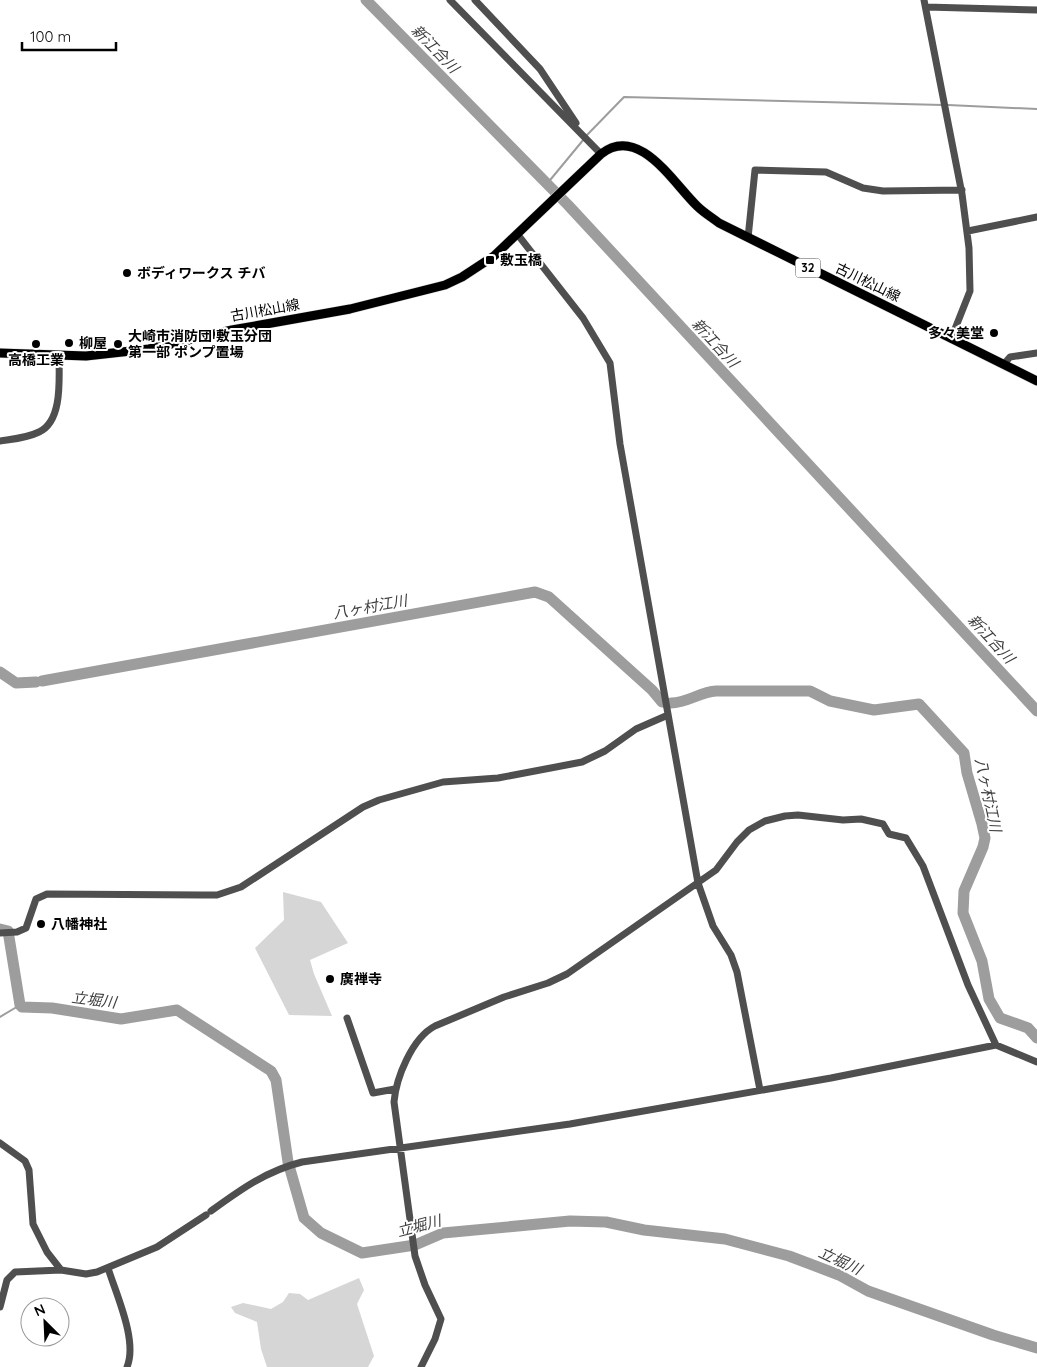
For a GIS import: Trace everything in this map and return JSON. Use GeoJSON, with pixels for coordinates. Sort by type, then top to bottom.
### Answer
{"type":"FeatureCollection","features":[{"type":"Feature","properties":{"kind":"main road","name":"古川松山線"},"geometry":{"type":"LineString","coordinates":[[599,156],[608,149],[625,145],[647,153],[697,206],[719,223],[1037,381]]}},
{"type":"Feature","properties":{"kind":"main road","name":"32"},"geometry":{"type":"LineString","coordinates":[[518,235],[599,156]]}},
{"type":"Feature","properties":{"kind":"main road","name":"古川松山線"},"geometry":{"type":"LineString","coordinates":[[0,353],[86,356],[149,348],[232,330],[350,309],[429,290],[462,277],[477,269],[518,235]]}},
{"type":"Feature","properties":{"kind":"street"},"geometry":{"type":"LineString","coordinates":[[450,0],[581,132]]}},
{"type":"Feature","properties":{"kind":"street"},"geometry":{"type":"LineString","coordinates":[[475,0],[540,69],[599,156]]}},
{"type":"Feature","properties":{"kind":"street"},"geometry":{"type":"LineString","coordinates":[[951,339],[970,292],[968,231],[962,190],[925,4],[1037,10]]}},
{"type":"Feature","properties":{"kind":"street"},"geometry":{"type":"LineString","coordinates":[[748,238],[755,170],[826,172],[863,188],[883,191],[962,190]]}},
{"type":"Feature","properties":{"kind":"street"},"geometry":{"type":"LineString","coordinates":[[968,231],[1037,217]]}},
{"type":"Feature","properties":{"kind":"street"},"geometry":{"type":"LineString","coordinates":[[518,235],[584,318],[610,363],[622,454],[698,883],[713,926],[731,955],[760,1090]]}},
{"type":"Feature","properties":{"kind":"street"},"geometry":{"type":"LineString","coordinates":[[1004,364],[1010,357],[1037,353]]}},
{"type":"Feature","properties":{"kind":"street"},"geometry":{"type":"LineString","coordinates":[[0,442],[39,432],[54,415],[57,407],[59,356]]}},
{"type":"Feature","properties":{"kind":"street"},"geometry":{"type":"LineString","coordinates":[[1,933],[26,928],[36,899],[47,894],[203,895],[224,893],[241,888],[363,807],[379,800],[443,782],[498,778],[582,762],[605,751],[636,730],[668,714]]}},
{"type":"Feature","properties":{"kind":"street"},"geometry":{"type":"LineString","coordinates":[[421,1367],[441,1324],[438,1309],[424,1285],[415,1256],[394,1102],[396,1081],[419,1039],[427,1030],[504,997],[548,983],[567,974],[716,870],[737,842],[749,830],[765,821],[784,816],[798,815],[843,820],[861,819],[883,824],[890,834],[906,838],[920,859],[968,985],[996,1045]]}},
{"type":"Feature","properties":{"kind":"street"},"geometry":{"type":"LineString","coordinates":[[347,1018],[373,1093],[395,1090]]}},
{"type":"Feature","properties":{"kind":"street"},"geometry":{"type":"LineString","coordinates":[[0,1307],[7,1280],[11,1274],[23,1270],[61,1270],[86,1274],[108,1268],[158,1247],[250,1182],[281,1168],[302,1162],[570,1124],[996,1045],[1037,1062]]}},
{"type":"Feature","properties":{"kind":"street"},"geometry":{"type":"LineString","coordinates":[[0,1143],[25,1161],[29,1170],[33,1224],[47,1252],[61,1270]]}},
{"type":"Feature","properties":{"kind":"street"},"geometry":{"type":"LineString","coordinates":[[108,1268],[130,1340],[130,1360],[127,1367]]}},
{"type":"Feature","properties":{"kind":"shaded area"},"geometry":{"type":"Polygon","coordinates":[[[283,892],[321,902],[348,943],[310,960],[332,1016],[289,1015],[255,948],[284,920],[283,892]]]}},
{"type":"Feature","properties":{"kind":"shaded area"},"geometry":{"type":"Polygon","coordinates":[[[359,1278],[364,1290],[357,1304],[374,1356],[368,1367],[267,1367],[261,1349],[257,1322],[235,1313],[231,1307],[243,1303],[271,1309],[283,1302],[289,1293],[300,1294],[308,1300],[359,1278]]]}},
{"type":"Feature","properties":{"kind":"waterway","name":"新江合川"},"geometry":{"type":"LineString","coordinates":[[366,0],[568,205],[1037,711]]}},
{"type":"Feature","properties":{"kind":"waterway"},"geometry":{"type":"LineString","coordinates":[[587,135],[624,97],[943,105]]}},
{"type":"Feature","properties":{"kind":"waterway"},"geometry":{"type":"LineString","coordinates":[[948,105],[1037,109]]}},
{"type":"Feature","properties":{"kind":"waterway"},"geometry":{"type":"LineString","coordinates":[[546,185],[584,139]]}},
{"type":"Feature","properties":{"kind":"waterway","name":"八ヶ村江川"},"geometry":{"type":"LineString","coordinates":[[42,681],[535,592],[549,597],[652,690],[662,702],[665,702]]}},
{"type":"Feature","properties":{"kind":"waterway","name":"八ヶ村江川"},"geometry":{"type":"LineString","coordinates":[[0,672],[16,683],[36,682]]}},
{"type":"Feature","properties":{"kind":"waterway","name":"八ヶ村江川"},"geometry":{"type":"LineString","coordinates":[[671,703],[677,703],[704,693],[716,691],[810,691],[830,701],[874,710],[919,704],[964,753],[967,773],[982,824],[985,838],[964,891],[963,913],[982,961],[989,999],[1000,1018],[1028,1028],[1037,1038]]}},
{"type":"Feature","properties":{"kind":"waterway","name":"立堀川"},"geometry":{"type":"LineString","coordinates":[[0,929],[8,931],[20,1005],[22,1007],[52,1008],[121,1019],[177,1010],[271,1071],[276,1080],[288,1162],[304,1218],[321,1233],[362,1253],[415,1245],[443,1233],[570,1221],[606,1222],[644,1230],[725,1239],[789,1256],[839,1275],[868,1291],[993,1335],[1037,1348]]}},
{"type":"Feature","properties":{"kind":"waterway"},"geometry":{"type":"LineString","coordinates":[[0,1017],[20,1005]]}},
{"type":"Feature","properties":{"kind":"place","name":"敷玉橋"},"geometry":{"type":"Point","coordinates":[490,260]}},
{"type":"Feature","properties":{"kind":"place","name":"ボディワークス チバ"},"geometry":{"type":"Point","coordinates":[127,273]}},
{"type":"Feature","properties":{"kind":"place","name":"多々美堂"},"geometry":{"type":"Point","coordinates":[994,333]}},
{"type":"Feature","properties":{"kind":"place","name":"柳屋"},"geometry":{"type":"Point","coordinates":[69,343]}},
{"type":"Feature","properties":{"kind":"place","name":"高橋工業"},"geometry":{"type":"Point","coordinates":[36,344]}},
{"type":"Feature","properties":{"kind":"place","name":"大崎市消防団 敷玉分団 第一部 ポンプ置場"},"geometry":{"type":"Point","coordinates":[118,344]}},
{"type":"Feature","properties":{"kind":"place","name":"八幡神社"},"geometry":{"type":"Point","coordinates":[41,924]}},
{"type":"Feature","properties":{"kind":"place","name":"廣禅寺"},"geometry":{"type":"Point","coordinates":[330,979]}}]}
